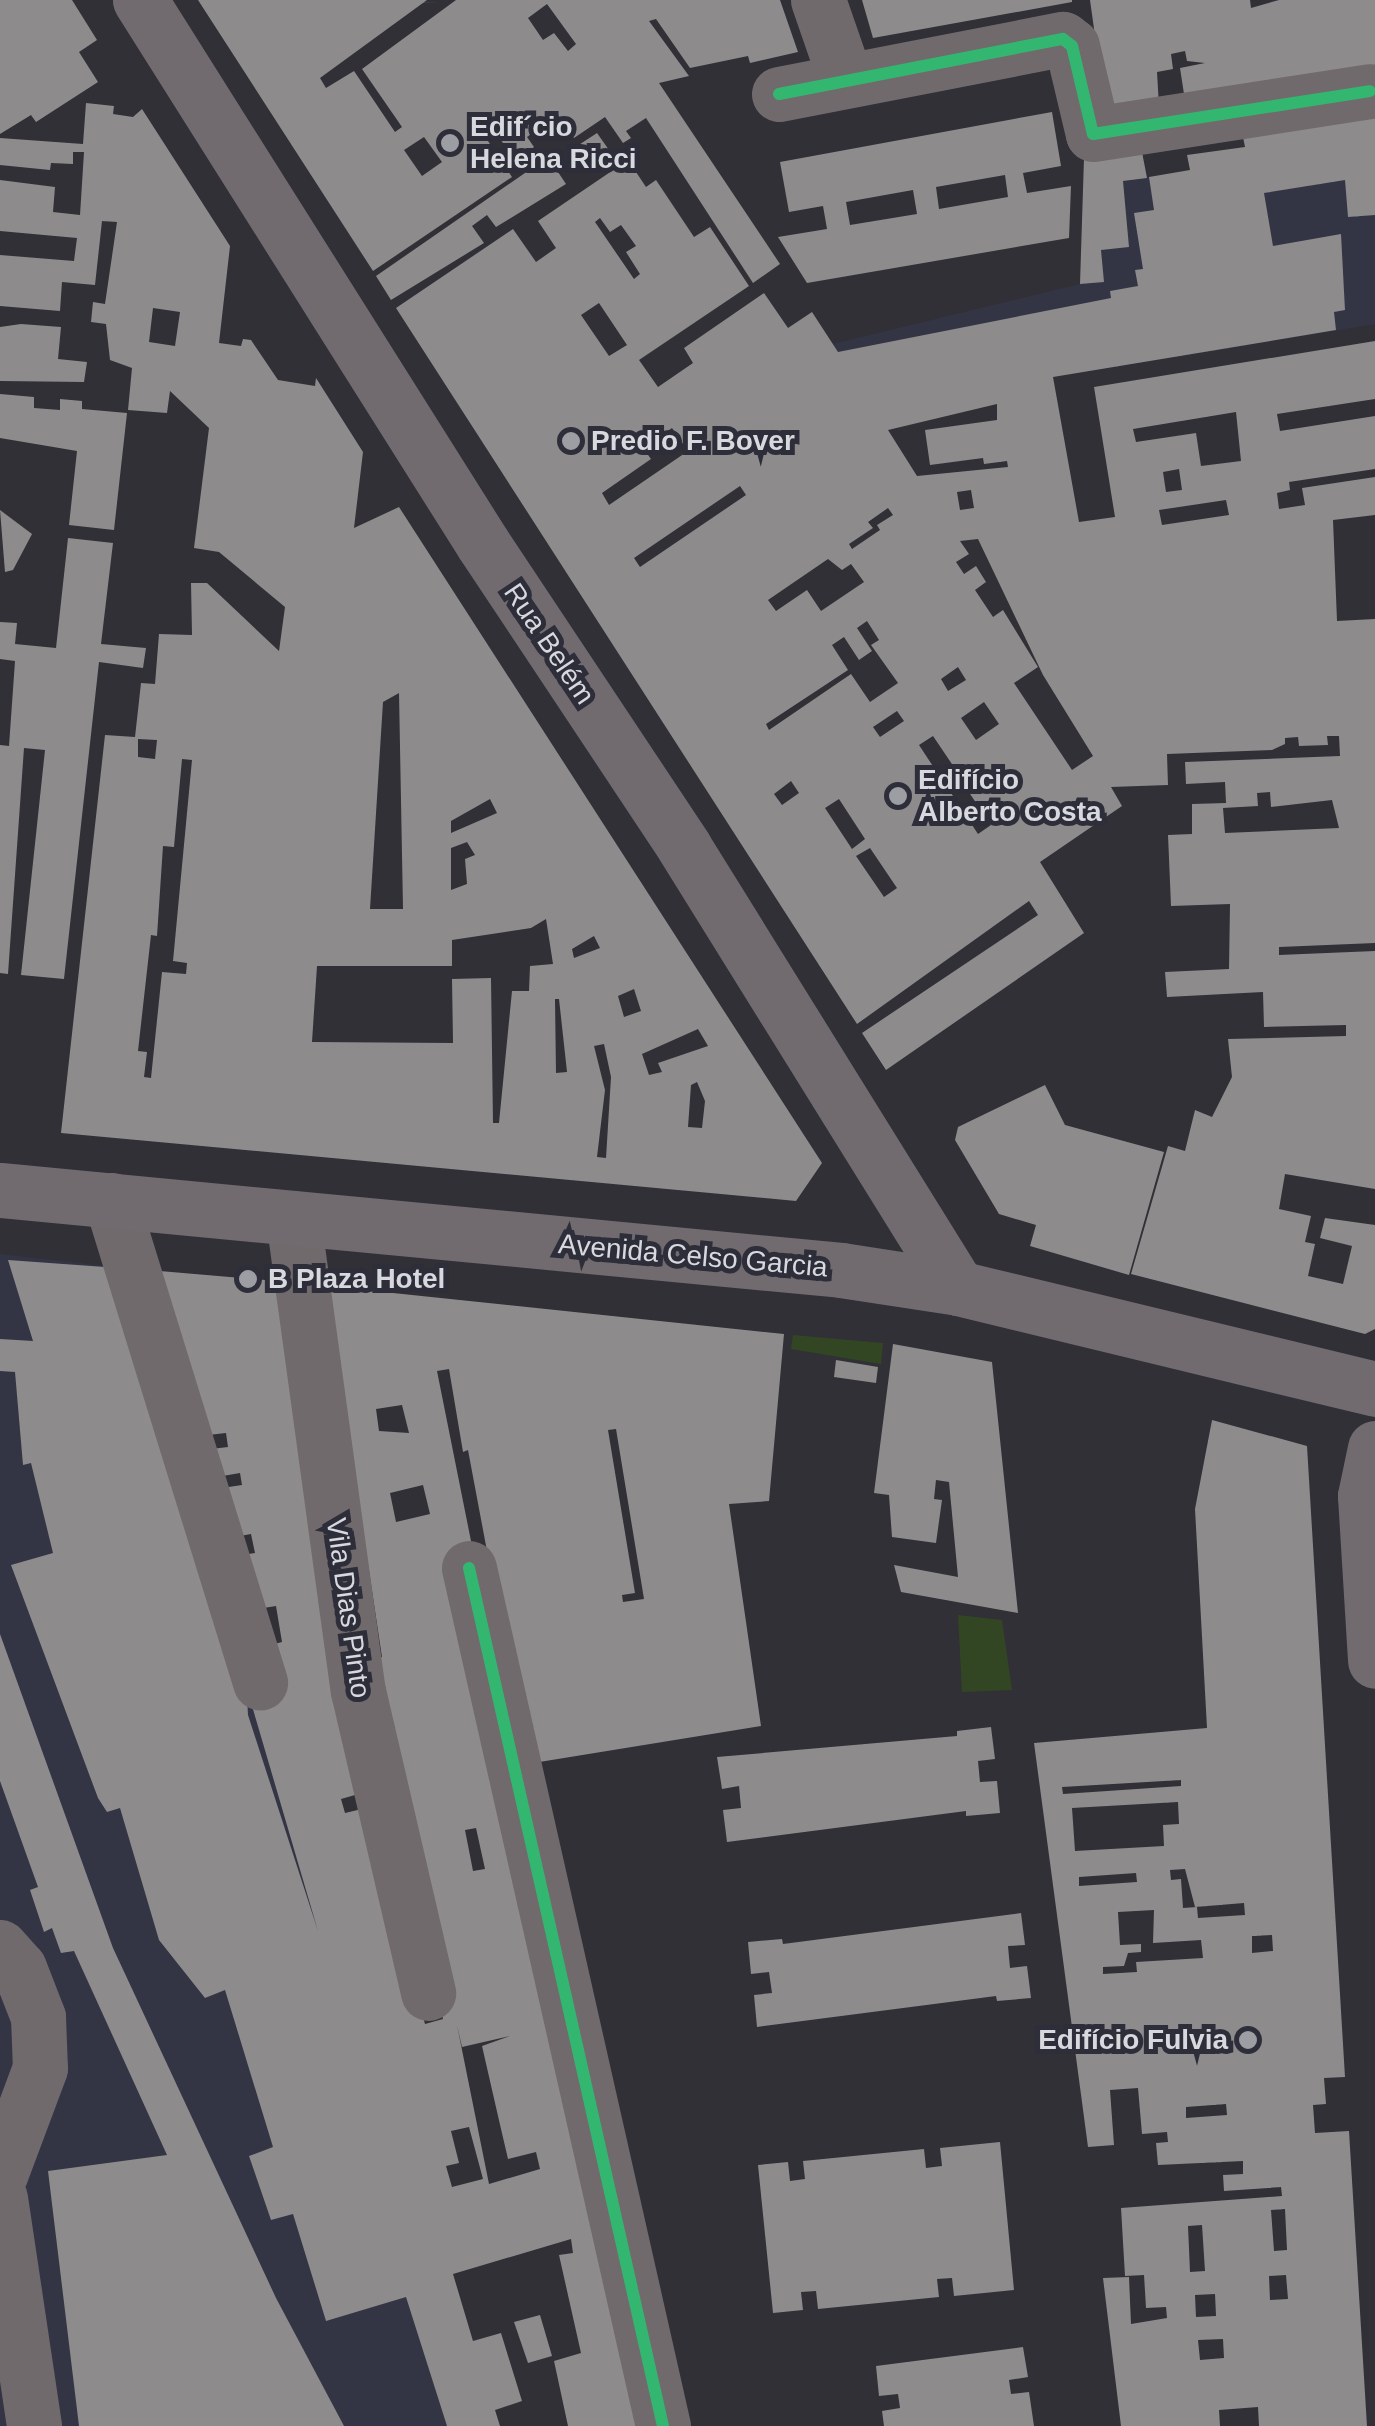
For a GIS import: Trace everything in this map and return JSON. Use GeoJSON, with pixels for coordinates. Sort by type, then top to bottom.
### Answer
{"type":"FeatureCollection","features":[{"type":"Feature","properties":{"kind":"main road","name":"Rua Belém"},"geometry":{"type":"LineString","coordinates":[[140,0],[483,544],[684,847],[958,1288]]}},
{"type":"Feature","properties":{"kind":"main road","name":"Avenida Celso Garcia"},"geometry":{"type":"LineString","coordinates":[[0,1190],[841,1270],[958,1288],[1375,1389]]}},
{"type":"Feature","properties":{"kind":"main road"},"geometry":{"type":"LineString","coordinates":[[1375,1448],[1365,1496],[1375,1662]]}},
{"type":"Feature","properties":{"kind":"street"},"geometry":{"type":"LineString","coordinates":[[818,0],[845,78]]}},
{"type":"Feature","properties":{"kind":"street"},"geometry":{"type":"LineString","coordinates":[[779,94],[845,78],[1068,40],[1093,134],[1370,91]]}},
{"type":"Feature","properties":{"kind":"street"},"geometry":{"type":"LineString","coordinates":[[112,1200],[260,1682]]}},
{"type":"Feature","properties":{"kind":"street","name":"Vila Dias Pinto"},"geometry":{"type":"LineString","coordinates":[[293,1218],[358,1691],[428,1993]]}},
{"type":"Feature","properties":{"kind":"street"},"geometry":{"type":"LineString","coordinates":[[469,1568],[664,2426]]}},
{"type":"Feature","properties":{"kind":"street"},"geometry":{"type":"LineString","coordinates":[[0,1947],[19,1968],[38,2017],[40,2068],[0,2175]]}},
{"type":"Feature","properties":{"kind":"street"},"geometry":{"type":"LineString","coordinates":[[0,2198],[34,2426]]}},
{"type":"Feature","properties":{"kind":"shaded area"},"geometry":{"type":"Polygon","coordinates":[[[1375,140],[1375,324],[873,407],[833,344],[1080,284],[1084,188],[1375,140]]]}},
{"type":"Feature","properties":{"kind":"shaded area"},"geometry":{"type":"Polygon","coordinates":[[[0,1254],[133,1269],[477,2426],[0,2426],[0,1254]]]}},
{"type":"Feature","properties":{"kind":"green space"},"geometry":{"type":"Polygon","coordinates":[[[793,1335],[883,1343],[881,1364],[791,1349],[793,1335]]]}},
{"type":"Feature","properties":{"kind":"green space"},"geometry":{"type":"Polygon","coordinates":[[[958,1615],[1002,1620],[1012,1690],[962,1692],[958,1615]]]}},
{"type":"Feature","properties":{"kind":"building"},"geometry":{"type":"Polygon","coordinates":[[[0,0],[72,0],[97,40],[79,52],[98,82],[36,122],[31,115],[0,134],[0,0]]]}},
{"type":"Feature","properties":{"kind":"building"},"geometry":{"type":"Polygon","coordinates":[[[198,0],[427,0],[320,78],[326,88],[354,71],[395,132],[402,127],[362,69],[456,0],[780,0],[798,52],[750,63],[748,56],[690,68],[656,19],[649,21],[689,76],[659,83],[780,264],[753,283],[646,118],[626,131],[631,138],[623,143],[605,117],[574,138],[558,115],[527,137],[534,147],[515,161],[493,128],[484,135],[512,177],[373,271],[198,0]],[[547,4],[528,18],[543,40],[554,33],[568,51],[576,44],[547,4]],[[424,137],[404,150],[422,176],[442,162],[424,137]]]}},
{"type":"Feature","properties":{"kind":"building"},"geometry":{"type":"Polygon","coordinates":[[[862,0],[1072,0],[1072,2],[873,38],[862,0]]]}},
{"type":"Feature","properties":{"kind":"building"},"geometry":{"type":"Polygon","coordinates":[[[1090,0],[1250,0],[1251,8],[1279,0],[1375,0],[1375,70],[1184,94],[1180,68],[1205,63],[1187,61],[1185,51],[1171,54],[1173,69],[1157,72],[1159,106],[1106,115],[1090,0]]]}},
{"type":"Feature","properties":{"kind":"building"},"geometry":{"type":"Polygon","coordinates":[[[86,103],[114,106],[113,114],[133,117],[142,109],[230,246],[219,343],[241,346],[243,339],[251,340],[278,380],[315,386],[316,378],[363,452],[354,528],[399,507],[822,1163],[796,1201],[61,1133],[105,735],[135,737],[141,683],[155,684],[159,634],[192,635],[191,583],[207,583],[279,651],[285,607],[219,552],[194,548],[209,428],[170,391],[167,413],[128,410],[132,368],[110,360],[106,324],[91,322],[93,302],[105,304],[117,222],[102,221],[95,285],[62,282],[60,311],[0,306],[0,255],[74,261],[77,238],[0,231],[0,180],[55,187],[53,212],[80,215],[84,152],[73,152],[73,164],[51,163],[50,170],[0,165],[0,138],[83,144],[86,103]],[[153,308],[149,342],[175,346],[180,312],[153,308]],[[399,693],[383,702],[370,909],[403,909],[399,693]],[[138,739],[138,757],[155,759],[157,740],[138,739]],[[182,759],[174,847],[163,846],[157,936],[151,935],[138,1051],[147,1052],[144,1077],[151,1078],[162,972],[186,974],[187,963],[173,961],[192,760],[182,759]],[[490,799],[451,821],[451,833],[497,813],[490,799]],[[467,842],[451,848],[451,890],[467,884],[465,859],[475,855],[467,842]],[[546,919],[531,928],[452,940],[452,966],[317,966],[312,1042],[453,1043],[452,979],[491,978],[493,1123],[499,1123],[512,991],[529,991],[530,966],[553,964],[546,919]],[[594,936],[572,949],[574,958],[600,948],[594,936]],[[634,989],[618,996],[624,1017],[641,1011],[634,989]],[[555,999],[556,1073],[567,1072],[559,999],[555,999]],[[698,1029],[642,1054],[649,1075],[662,1072],[658,1063],[708,1046],[698,1029]],[[604,1044],[594,1046],[605,1090],[597,1157],[606,1158],[611,1077],[604,1044]],[[697,1082],[691,1085],[688,1127],[702,1128],[705,1101],[697,1082]]]}},
{"type":"Feature","properties":{"kind":"building"},"geometry":{"type":"Polygon","coordinates":[[[1375,105],[1375,215],[1348,217],[1345,180],[1264,193],[1273,246],[1341,234],[1345,310],[1334,312],[1336,330],[1053,377],[1079,522],[1115,517],[1094,387],[1375,341],[1375,399],[1277,414],[1280,431],[1375,416],[1375,469],[1289,482],[1290,490],[1277,493],[1279,509],[1305,505],[1302,488],[1375,477],[1375,515],[1333,520],[1337,621],[1375,619],[1375,943],[1279,947],[1279,955],[1375,951],[1375,1189],[1285,1174],[1279,1209],[1311,1216],[1305,1242],[1315,1244],[1308,1276],[1343,1284],[1352,1246],[1320,1238],[1325,1218],[1375,1225],[1375,1329],[1365,1334],[1131,1274],[1168,1146],[1185,1151],[1195,1110],[1212,1117],[1232,1077],[1228,1039],[1346,1036],[1346,1025],[1264,1027],[1263,992],[1167,997],[1165,972],[1229,969],[1230,904],[1171,906],[1168,835],[1192,834],[1192,804],[1226,803],[1225,782],[1186,784],[1185,762],[1340,756],[1339,736],[1327,736],[1328,745],[1299,746],[1298,737],[1285,738],[1285,744],[1272,750],[1167,754],[1168,785],[1111,787],[1122,806],[1040,862],[1084,933],[886,1070],[862,1033],[1038,915],[1029,901],[857,1024],[396,308],[513,229],[536,262],[556,248],[538,221],[628,160],[646,187],[656,180],[694,237],[710,227],[749,286],[639,360],[658,387],[693,363],[684,348],[764,293],[788,328],[812,312],[838,352],[1111,298],[1110,291],[1138,286],[1135,270],[1143,269],[1134,213],[1154,210],[1149,177],[1190,170],[1187,155],[1245,147],[1243,137],[1375,105]],[[600,218],[595,222],[634,279],[640,274],[626,252],[636,246],[621,225],[610,232],[600,218]],[[599,303],[581,315],[609,356],[627,345],[599,303]],[[997,404],[888,430],[917,476],[1008,467],[1007,461],[984,464],[983,458],[930,465],[925,430],[997,420],[997,404]],[[1236,412],[1133,429],[1136,442],[1196,433],[1201,466],[1241,461],[1236,412]],[[672,428],[643,448],[651,459],[602,493],[609,505],[688,451],[672,428]],[[1179,469],[1163,472],[1166,492],[1182,490],[1179,469]],[[740,486],[634,558],[640,567],[746,495],[740,486]],[[971,490],[957,492],[960,510],[974,508],[971,490]],[[1226,500],[1159,510],[1162,525],[1229,515],[1226,500]],[[888,508],[868,522],[873,528],[849,544],[852,549],[880,530],[877,525],[893,515],[888,508]],[[978,539],[960,541],[969,554],[956,562],[964,574],[976,566],[986,582],[975,590],[993,617],[1003,610],[1038,667],[1014,683],[1072,770],[1093,756],[1043,675],[978,539]],[[828,559],[768,600],[776,611],[807,590],[821,611],[864,582],[851,564],[842,570],[828,559]],[[867,621],[857,628],[872,651],[859,660],[844,637],[832,645],[848,670],[766,724],[769,730],[851,674],[870,702],[898,683],[871,645],[879,640],[867,621]],[[958,667],[941,679],[948,691],[966,680],[958,667]],[[984,702],[961,718],[976,740],[999,724],[984,702]],[[897,711],[873,727],[880,737],[904,721],[897,711]],[[933,736],[919,745],[944,783],[958,773],[933,736]],[[791,781],[774,794],[782,805],[799,793],[791,781]],[[964,785],[951,793],[978,834],[991,825],[964,785]],[[1270,792],[1257,793],[1258,806],[1223,808],[1225,833],[1339,828],[1332,800],[1271,807],[1270,792]],[[839,799],[825,808],[852,849],[865,839],[839,799]],[[870,848],[856,856],[884,897],[897,888],[870,848]]]}},
{"type":"Feature","properties":{"kind":"building"},"geometry":{"type":"Polygon","coordinates":[[[1052,112],[1061,166],[1023,173],[1027,193],[1071,186],[1069,238],[807,283],[778,237],[827,229],[823,206],[789,212],[780,162],[1052,112]],[[1005,175],[936,187],[939,209],[1008,197],[1005,175]],[[913,190],[846,202],[850,225],[917,214],[913,190]]]}},
{"type":"Feature","properties":{"kind":"building"},"geometry":{"type":"Polygon","coordinates":[[[597,133],[609,150],[583,168],[571,150],[597,133]]]}},
{"type":"Feature","properties":{"kind":"building"},"geometry":{"type":"Polygon","coordinates":[[[1142,152],[1147,178],[1123,181],[1129,247],[1101,250],[1104,282],[1080,284],[1084,158],[1142,152]]]}},
{"type":"Feature","properties":{"kind":"building"},"geometry":{"type":"Polygon","coordinates":[[[548,157],[566,184],[496,227],[487,215],[472,226],[484,243],[391,300],[376,276],[548,157]]]}},
{"type":"Feature","properties":{"kind":"building"},"geometry":{"type":"Polygon","coordinates":[[[0,327],[61,327],[58,359],[87,362],[84,382],[0,381],[0,327]]]}},
{"type":"Feature","properties":{"kind":"building"},"geometry":{"type":"Polygon","coordinates":[[[0,394],[34,397],[34,408],[60,410],[60,399],[82,401],[82,409],[127,413],[114,530],[69,525],[77,451],[0,438],[0,394]]]}},
{"type":"Feature","properties":{"kind":"building"},"geometry":{"type":"Polygon","coordinates":[[[0,510],[32,534],[13,570],[5,572],[0,510]]]}},
{"type":"Feature","properties":{"kind":"building"},"geometry":{"type":"Polygon","coordinates":[[[68,538],[113,543],[101,644],[146,648],[143,668],[99,662],[64,979],[21,975],[45,750],[24,748],[8,974],[0,973],[0,745],[9,746],[15,661],[0,659],[0,622],[17,623],[15,644],[56,648],[68,538]]]}},
{"type":"Feature","properties":{"kind":"building"},"geometry":{"type":"Polygon","coordinates":[[[1045,1085],[1065,1125],[1164,1152],[1129,1275],[1030,1246],[1036,1225],[999,1214],[955,1140],[958,1127],[1045,1085]]]}},
{"type":"Feature","properties":{"kind":"building"},"geometry":{"type":"Polygon","coordinates":[[[8,1260],[119,1268],[246,1679],[248,1715],[318,1931],[250,1699],[263,1647],[282,1642],[276,1606],[251,1610],[235,1556],[255,1553],[251,1534],[229,1538],[222,1488],[242,1485],[240,1473],[211,1478],[203,1450],[228,1447],[226,1433],[199,1436],[148,1270],[276,1281],[362,1793],[341,1799],[345,1813],[366,1808],[425,2024],[443,2019],[360,1662],[382,1657],[326,1286],[784,1334],[769,1501],[729,1504],[761,1726],[527,1764],[468,1450],[463,1452],[449,1369],[437,1371],[648,2426],[568,2426],[554,2361],[581,2353],[559,2255],[573,2253],[571,2239],[453,2274],[473,2341],[501,2333],[522,2401],[495,2410],[500,2426],[447,2426],[406,2297],[326,2321],[293,2214],[271,2220],[249,2156],[273,2147],[225,1990],[205,1998],[159,1940],[120,1808],[107,1812],[98,1798],[11,1565],[53,1553],[31,1463],[23,1465],[15,1372],[0,1371],[0,1339],[33,1341],[8,1260]],[[402,1405],[376,1409],[379,1431],[409,1433],[402,1405]],[[616,1429],[608,1430],[635,1593],[622,1595],[623,1602],[644,1599],[616,1429]],[[423,1485],[390,1493],[396,1522],[430,1514],[423,1485]],[[476,1828],[465,1830],[473,1871],[485,1869],[476,1828]],[[457,2025],[489,2184],[540,2169],[536,2152],[508,2159],[482,2046],[510,2036],[462,2047],[457,2025]],[[469,2127],[451,2131],[459,2163],[446,2166],[452,2187],[483,2179],[469,2127]]]}},
{"type":"Feature","properties":{"kind":"building"},"geometry":{"type":"Polygon","coordinates":[[[893,1344],[992,1362],[1018,1613],[901,1592],[894,1565],[958,1577],[949,1482],[936,1480],[934,1499],[942,1500],[936,1543],[892,1537],[889,1495],[874,1493],[893,1344]]]}},
{"type":"Feature","properties":{"kind":"building"},"geometry":{"type":"Polygon","coordinates":[[[836,1360],[878,1367],[876,1383],[834,1377],[836,1360]]]}},
{"type":"Feature","properties":{"kind":"building"},"geometry":{"type":"Polygon","coordinates":[[[1212,1420],[1307,1446],[1345,2077],[1324,2078],[1326,2104],[1313,2105],[1315,2133],[1349,2131],[1367,2426],[1259,2426],[1258,2407],[1219,2410],[1220,2426],[1121,2426],[1103,2278],[1129,2277],[1131,2324],[1167,2318],[1166,2307],[1146,2308],[1144,2275],[1125,2276],[1121,2208],[1282,2196],[1281,2187],[1224,2191],[1223,2175],[1243,2174],[1243,2161],[1158,2165],[1156,2143],[1168,2142],[1167,2132],[1142,2134],[1138,2088],[1110,2090],[1114,2145],[1088,2147],[1034,1743],[1207,1728],[1195,1509],[1212,1420]],[[1181,1780],[1062,1787],[1063,1794],[1181,1786],[1181,1780]],[[1178,1802],[1072,1808],[1075,1851],[1164,1846],[1163,1825],[1179,1824],[1178,1802]],[[1185,1869],[1170,1870],[1171,1880],[1181,1879],[1183,1908],[1197,1907],[1198,1918],[1245,1915],[1244,1903],[1195,1907],[1185,1869]],[[1136,1873],[1079,1877],[1079,1886],[1137,1882],[1136,1873]],[[1154,1910],[1118,1912],[1120,1945],[1141,1944],[1141,1952],[1128,1953],[1124,1966],[1103,1967],[1103,1974],[1137,1972],[1136,1962],[1203,1958],[1201,1940],[1153,1943],[1154,1910]],[[1272,1935],[1252,1936],[1252,1953],[1273,1951],[1272,1935]],[[1226,2104],[1186,2107],[1186,2118],[1227,2115],[1226,2104]],[[1285,2209],[1271,2210],[1274,2251],[1287,2250],[1285,2209]],[[1202,2225],[1188,2226],[1190,2272],[1205,2271],[1202,2225]],[[1286,2275],[1269,2276],[1270,2300],[1288,2299],[1286,2275]],[[1215,2294],[1195,2295],[1196,2317],[1216,2316],[1215,2294]],[[1223,2339],[1198,2340],[1200,2360],[1224,2358],[1223,2339]]]}},
{"type":"Feature","properties":{"kind":"building"},"geometry":{"type":"Polygon","coordinates":[[[0,1634],[113,1948],[276,2298],[344,2426],[79,2426],[48,2171],[167,2155],[74,1951],[61,1953],[52,1928],[44,1932],[30,1890],[38,1887],[0,1781],[0,1634]]]}},
{"type":"Feature","properties":{"kind":"building"},"geometry":{"type":"Polygon","coordinates":[[[991,1727],[995,1759],[978,1761],[980,1782],[997,1781],[1000,1813],[966,1816],[966,1811],[727,1842],[723,1810],[741,1808],[739,1786],[722,1789],[717,1757],[957,1736],[957,1731],[991,1727]]]}},
{"type":"Feature","properties":{"kind":"building"},"geometry":{"type":"Polygon","coordinates":[[[1021,1913],[1025,1945],[1008,1946],[1010,1968],[1027,1966],[1031,1998],[997,2001],[996,1996],[757,2027],[754,1995],[772,1993],[769,1972],[751,1974],[748,1942],[782,1939],[783,1944],[1021,1913]]]}},
{"type":"Feature","properties":{"kind":"building"},"geometry":{"type":"Polygon","coordinates":[[[1000,2142],[1014,2290],[954,2296],[952,2278],[937,2279],[939,2297],[818,2309],[816,2291],[801,2292],[803,2310],[773,2313],[758,2165],[788,2162],[790,2181],[805,2179],[803,2161],[924,2149],[926,2168],[942,2166],[940,2148],[1000,2142]]]}},
{"type":"Feature","properties":{"kind":"building"},"geometry":{"type":"Polygon","coordinates":[[[540,2315],[552,2356],[528,2363],[514,2322],[540,2315]]]}},
{"type":"Feature","properties":{"kind":"building"},"geometry":{"type":"Polygon","coordinates":[[[1023,2347],[1028,2377],[1009,2380],[1011,2394],[1029,2392],[1034,2426],[884,2426],[882,2411],[900,2408],[898,2394],[879,2396],[876,2366],[1023,2347]]]}},
{"type":"Feature","properties":{"kind":"cycle path"},"geometry":{"type":"LineString","coordinates":[[779,94],[1063,39],[1072,46],[1093,134],[1370,91]]}},
{"type":"Feature","properties":{"kind":"cycle path"},"geometry":{"type":"LineString","coordinates":[[469,1568],[663,2426]]}},
{"type":"Feature","properties":{"kind":"place","name":"Edif´cio Helena Ricci"},"geometry":{"type":"Point","coordinates":[450,143]}},
{"type":"Feature","properties":{"kind":"place","name":"Predio F. Bover"},"geometry":{"type":"Point","coordinates":[571,441]}},
{"type":"Feature","properties":{"kind":"place","name":"Edifício Alberto Costa"},"geometry":{"type":"Point","coordinates":[898,796]}},
{"type":"Feature","properties":{"kind":"place","name":"B Plaza Hotel"},"geometry":{"type":"Point","coordinates":[248,1279]}},
{"type":"Feature","properties":{"kind":"place","name":"Edifício Fulvia"},"geometry":{"type":"Point","coordinates":[1248,2040]}}]}
